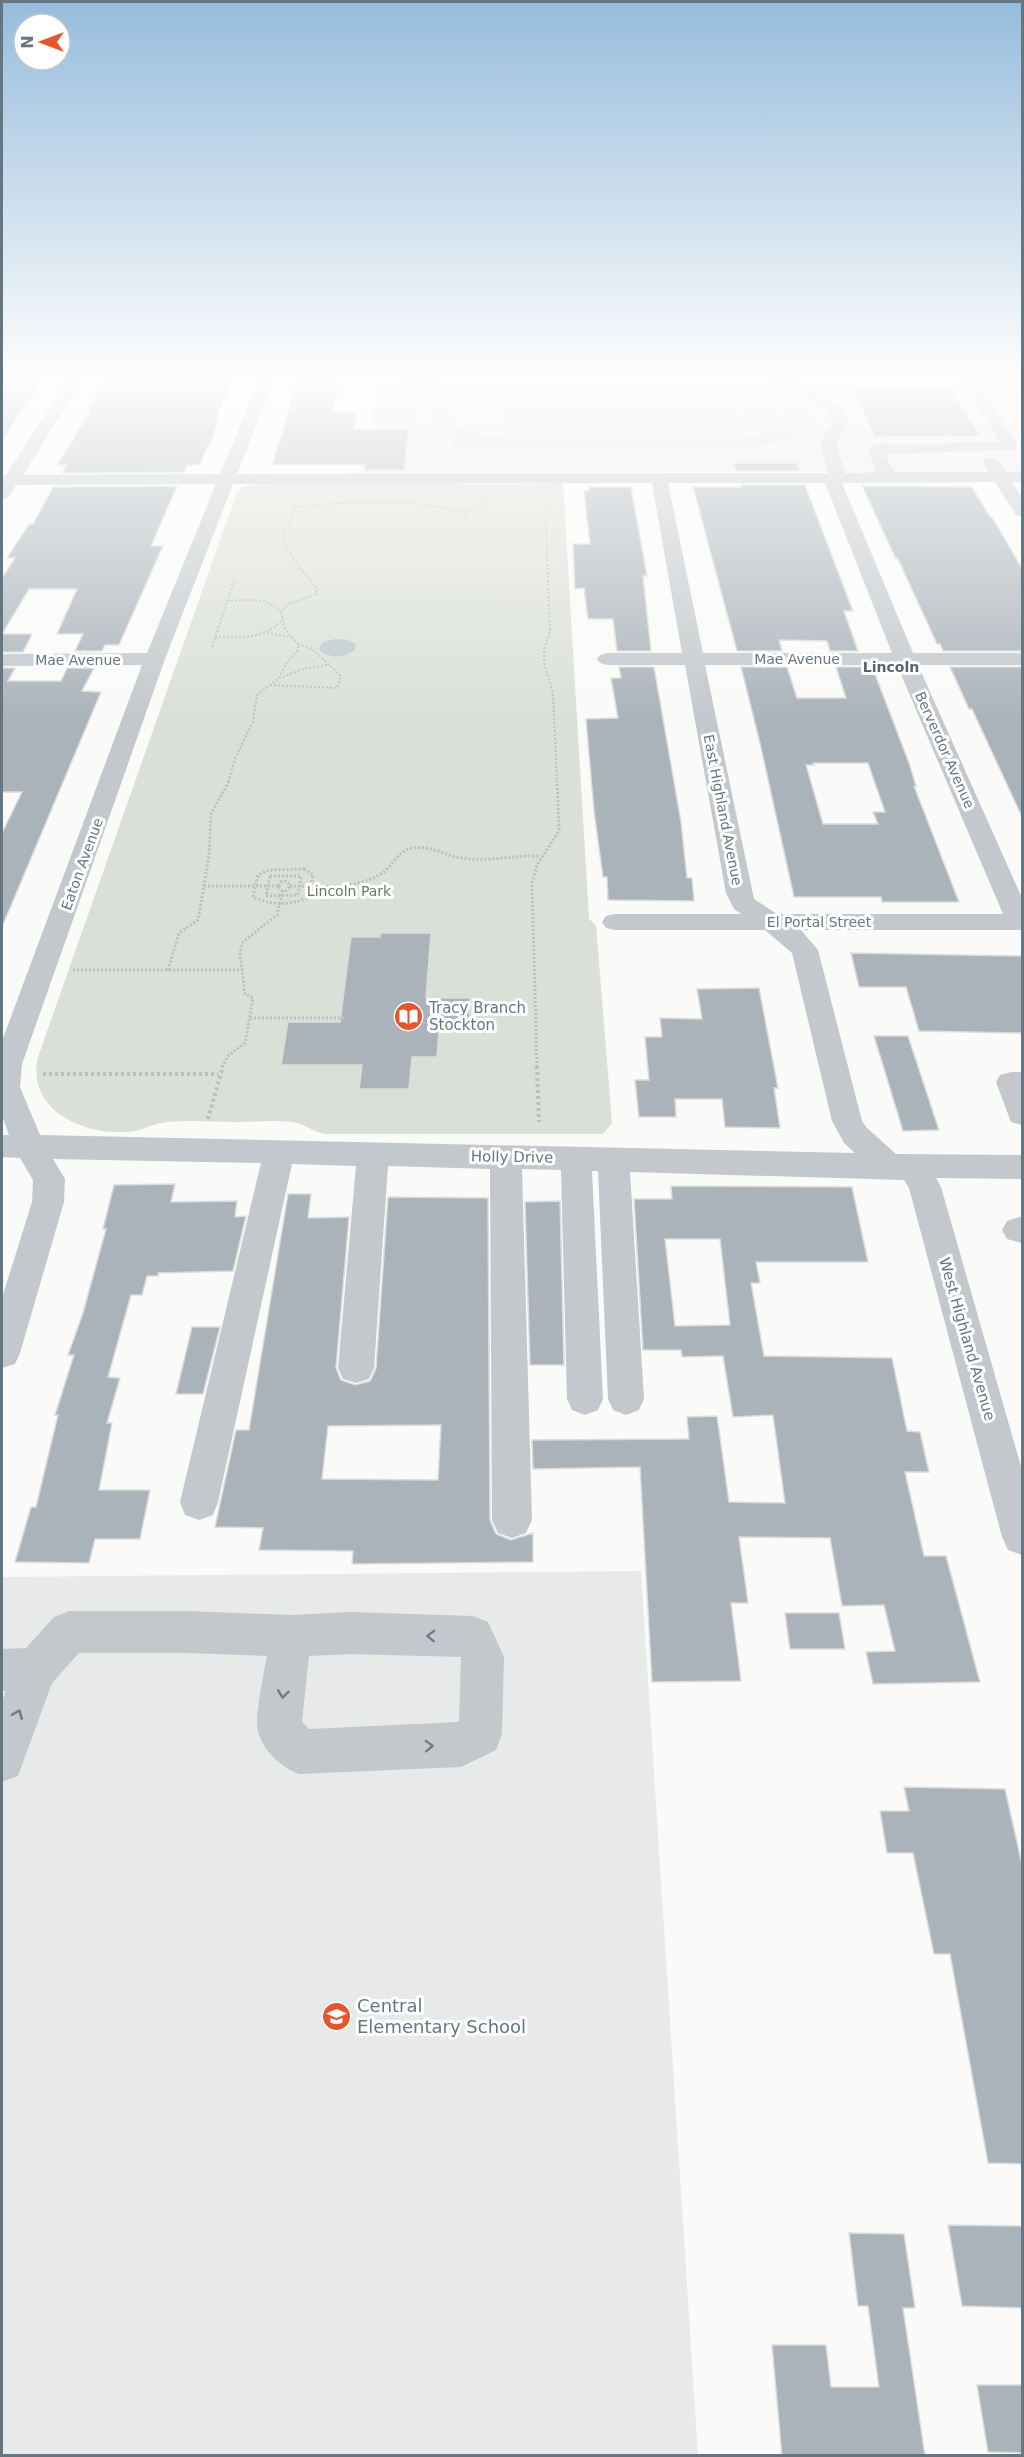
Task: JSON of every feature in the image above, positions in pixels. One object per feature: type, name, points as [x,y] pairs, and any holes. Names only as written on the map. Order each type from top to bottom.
[{"type":"street","name":"Eaton Avenue","points":[[2,1353],[48,1203],[49,1179],[15,1146],[5,1087],[7,1064],[155,659],[222,493]]},
{"type":"street","name":"East Highland Avenue","points":[[662,493],[739,893],[743,903],[790,935],[805,950],[847,1121],[855,1135],[888,1166]]},
{"type":"street","name":"Berverdor Avenue","points":[[841,493],[905,659],[1021,922]]},
{"type":"street","points":[[1010,493],[1023,512]]},
{"type":"street","name":"Mae Avenue","points":[[2,660],[155,659]]},
{"type":"street","name":"Mae Avenue","points":[[607,659],[1023,659]]},
{"type":"street","name":"El Portal Street","points":[[615,922],[1021,922]]},
{"type":"street","points":[[1023,1082],[1011,1082],[1023,1114]]},
{"type":"street","name":"Holly Drive","points":[[15,1146],[888,1166],[1023,1167]]},
{"type":"street","points":[[199,1502],[279,1152]]},
{"type":"street","points":[[356,1368],[373,1154]]},
{"type":"street","points":[[506,1157],[512,1520]]},
{"type":"street","points":[[576,1159],[585,1399]]},
{"type":"street","points":[[613,1160],[626,1400]]},
{"type":"street","name":"West Highland Avenue","points":[[888,1166],[914,1169],[925,1186],[1016,1490],[1023,1537]]},
{"type":"street","points":[[2,1760],[19,1670],[69,1632],[187,1632],[290,1636],[351,1632],[473,1637],[483,1657],[480,1734],[461,1745],[299,1752],[279,1729],[290,1636]]},
{"type":"path","points":[[539,1122],[532,883],[534,867],[540,856],[554,843],[559,831],[553,694],[544,663],[544,651],[550,631],[546,518],[556,493]]},
{"type":"path","points":[[281,612],[289,604],[316,594],[317,589],[295,563],[282,540],[298,506],[408,502],[462,511],[480,505],[488,498]]},
{"type":"path","points":[[462,511],[468,520]]},
{"type":"path","points":[[212,647],[234,581]]},
{"type":"path","points":[[227,601],[265,602],[278,606],[285,628],[298,644],[312,649],[341,676],[338,688],[270,685]]},
{"type":"path","points":[[263,634],[273,629],[283,619]]},
{"type":"path","points":[[215,637],[263,634],[292,637]]},
{"type":"path","points":[[279,678],[287,662],[298,650],[298,644]]},
{"type":"path","points":[[168,970],[179,933],[198,920],[209,856],[211,814],[228,784],[253,721],[257,695],[279,678],[328,664]]},
{"type":"path","points":[[283,890],[290,886],[347,885],[369,879],[389,869],[402,852],[412,848],[423,848],[462,858],[540,856]]},
{"type":"path","points":[[204,886],[278,886],[284,882],[286,869]]},
{"type":"path","points":[[286,869],[304,869],[313,875],[310,897],[299,903],[263,903],[254,897],[258,875],[269,870],[286,869]]},
{"type":"path","points":[[270,876],[285,876],[301,876],[298,896],[266,896],[270,876]]},
{"type":"path","points":[[284,882],[290,886]]},
{"type":"path","points":[[278,886],[283,890]]},
{"type":"path","points":[[208,1119],[218,1074],[235,1047],[245,1042],[250,1018],[253,998],[245,994],[240,952],[243,942],[277,915],[283,890]]},
{"type":"path","points":[[73,970],[242,970]]},
{"type":"path","points":[[250,1018],[344,1018]]},
{"type":"path","points":[[43,1074],[218,1074]]},
{"type":"shaded area","points":[[348,640],[356,644],[355,650],[347,655],[338,656],[321,652],[319,647],[325,641]]},
{"type":"shaded area","name":"Central Elementary School","points":[[641,1571],[698,2455],[2,2455],[2,1577]]},
{"type":"green space","name":"Lincoln Park","points":[[237,493],[564,493],[589,919],[596,925],[612,1123],[603,1134],[326,1134],[285,1121],[176,1121],[128,1132],[111,1132],[77,1124],[62,1116],[49,1105],[41,1092],[37,1076],[38,1057]]},
{"type":"building","points":[[50,493],[174,493],[151,546],[163,546],[119,645],[105,645],[102,651],[75,651],[83,634],[57,634],[77,589],[29,589],[2,634],[2,578],[15,558],[7,558],[29,524],[33,524]]},
{"type":"building","points":[[584,493],[632,493],[647,576],[643,576],[651,651],[617,651],[613,619],[588,619],[584,588],[575,589],[573,544],[590,544]]},
{"type":"building","points":[[695,493],[808,493],[853,611],[844,611],[858,651],[830,651],[827,641],[779,640],[782,651],[737,651]]},
{"type":"building","points":[[865,493],[975,493],[1023,570],[1023,651],[943,651],[940,644],[937,644],[898,559]]},
{"type":"building","points":[[2,634],[32,634],[23,652],[2,652]]},
{"type":"building","points":[[619,667],[654,667],[681,822],[687,878],[692,878],[694,901],[608,900],[607,877],[603,877],[594,811],[586,719],[618,718],[611,678],[621,678]]},
{"type":"building","points":[[741,667],[787,667],[797,698],[846,698],[836,667],[864,667],[867,674],[875,674],[909,763],[916,786],[914,786],[959,902],[882,902],[881,897],[794,897]],"holes":[[[868,763],[885,812],[873,812],[878,824],[823,824],[806,765]]]},
{"type":"building","points":[[950,667],[1023,667],[1023,819],[972,709],[969,709]]},
{"type":"building","points":[[2,668],[15,668],[8,681],[61,681],[67,668],[94,668],[82,691],[101,692],[2,927],[2,833],[22,792],[2,792]]},
{"type":"building","name":"Tracy Branch Stockton","points":[[380,933],[431,933],[426,998],[470,998],[469,1030],[439,1030],[437,1057],[412,1057],[409,1089],[359,1089],[362,1065],[281,1065],[288,1022],[340,1022],[351,937],[380,937]]},
{"type":"building","points":[[851,953],[1023,956],[1023,1033],[919,1031],[906,987],[859,987]]},
{"type":"building","points":[[759,988],[778,1088],[774,1088],[780,1128],[725,1127],[722,1099],[675,1099],[676,1117],[639,1117],[635,1080],[649,1080],[645,1037],[662,1037],[660,1018],[702,1019],[697,989]]},
{"type":"building","points":[[874,1036],[908,1036],[939,1130],[903,1131]]},
{"type":"building","points":[[175,1184],[171,1202],[237,1201],[235,1217],[246,1216],[233,1271],[158,1273],[158,1276],[147,1276],[142,1295],[131,1295],[108,1377],[120,1378],[107,1423],[112,1423],[99,1490],[150,1490],[140,1539],[95,1539],[89,1563],[15,1562],[31,1507],[36,1507],[58,1415],[55,1415],[74,1355],[68,1355],[83,1313],[106,1229],[103,1229],[114,1185]]},
{"type":"building","points":[[671,1186],[852,1187],[868,1262],[756,1262],[760,1283],[751,1283],[764,1356],[892,1358],[907,1431],[920,1432],[929,1472],[905,1472],[924,1556],[946,1556],[980,1682],[873,1684],[866,1652],[895,1651],[884,1605],[842,1606],[830,1538],[739,1537],[748,1603],[731,1603],[741,1681],[652,1682],[640,1467],[533,1469],[532,1440],[689,1439],[687,1417],[717,1416],[729,1502],[785,1503],[773,1415],[733,1417],[723,1356],[682,1357],[681,1350],[643,1350],[634,1199],[672,1199]],"holes":[[[665,1239],[720,1239],[730,1325],[675,1326]]]},
{"type":"building","points":[[288,1194],[311,1194],[308,1218],[349,1217],[336,1368],[341,1380],[355,1385],[370,1381],[376,1368],[388,1197],[488,1198],[490,1520],[496,1534],[511,1540],[533,1533],[533,1562],[352,1564],[353,1551],[259,1550],[263,1528],[215,1527],[236,1430],[249,1430]],"holes":[[[441,1425],[438,1480],[322,1479],[328,1426]]]},
{"type":"building","points":[[560,1201],[564,1365],[530,1365],[525,1202]]},
{"type":"building","points":[[192,1327],[220,1327],[203,1394],[176,1394]]},
{"type":"building","points":[[785,1613],[839,1613],[845,1649],[790,1649]]},
{"type":"building","points":[[904,1787],[1005,1789],[1023,1869],[1023,2164],[988,2163],[950,1954],[934,1954],[913,1853],[887,1853],[880,1811],[909,1811]]},
{"type":"building","points":[[948,2225],[1023,2226],[1023,2308],[962,2306]]},
{"type":"building","points":[[849,2233],[904,2234],[915,2308],[903,2308],[925,2456],[782,2456],[772,2345],[826,2345],[831,2387],[879,2387],[868,2306],[858,2306]]},
{"type":"building","points":[[977,2385],[1023,2385],[1023,2453],[988,2452]]},
{"type":"place","name":"Tracy Branch Stockton","points":[[408,1017]]},
{"type":"place","name":"Central Elementary School","points":[[336,2016]]},
{"type":"district","name":"Lincoln","points":[[891,667]]}]
